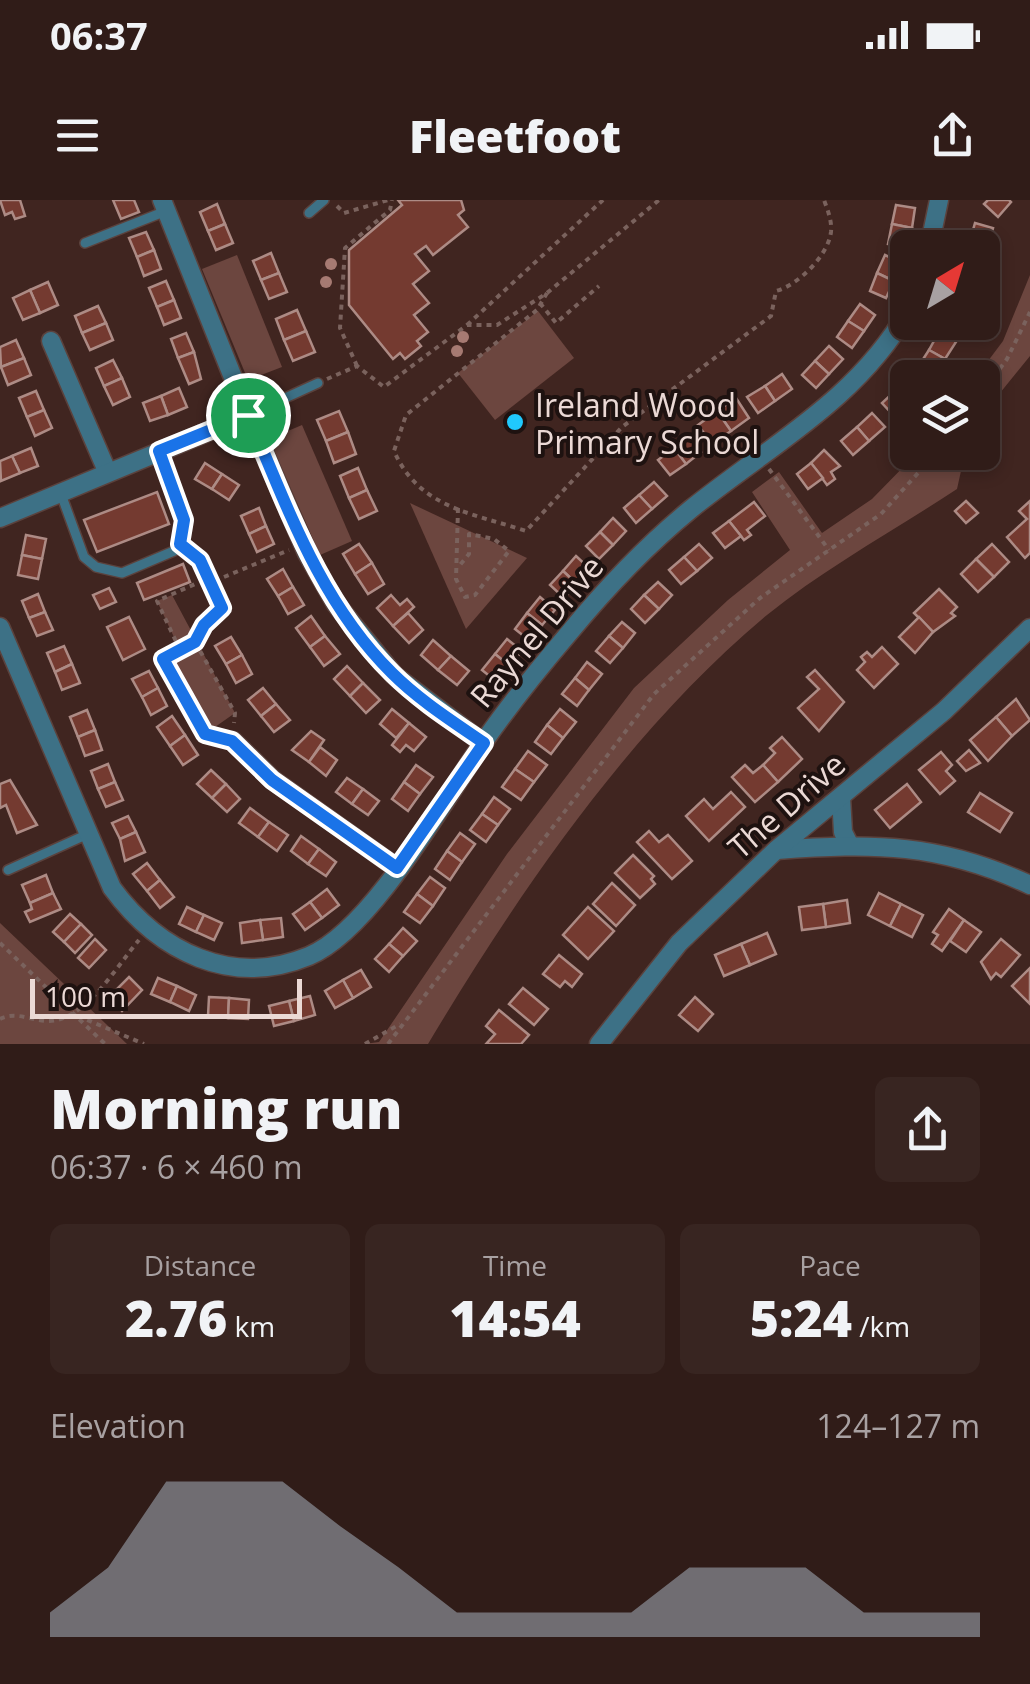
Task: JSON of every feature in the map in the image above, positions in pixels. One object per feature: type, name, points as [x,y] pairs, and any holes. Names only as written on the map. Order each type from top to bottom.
[{"type":"street","points":[[933,230],[939,200]]},
{"type":"street","points":[[164,206],[304,544],[360,638],[394,675],[484,743]]},
{"type":"street","name":"Raynel Drive","points":[[0,626],[112,888],[147,930],[181,952],[222,966],[285,964],[314,954],[340,937],[397,868],[484,743],[600,596],[689,510],[807,424],[871,367],[890,338]]},
{"type":"street","points":[[51,341],[107,471]]},
{"type":"street","points":[[0,518],[248,415]]},
{"type":"street","name":"The Drive","points":[[599,1044],[679,943],[776,850],[944,710],[1030,628]]},
{"type":"street","points":[[232,741],[272,780],[397,868]]},
{"type":"street","points":[[840,797],[843,832],[850,846]]},
{"type":"street","points":[[776,850],[850,846],[926,850],[978,861],[1030,885]]},
{"type":"lane","points":[[309,213],[328,200]]},
{"type":"lane","points":[[85,243],[164,206]]},
{"type":"lane","points":[[248,415],[318,383]]},
{"type":"lane","points":[[159,451],[184,520],[180,544]]},
{"type":"lane","points":[[60,491],[84,557],[96,567],[122,573],[180,544]]},
{"type":"lane","points":[[180,544],[200,560],[222,608]]},
{"type":"lane","points":[[8,870],[88,834]]},
{"type":"path","points":[[328,200],[344,212],[390,200],[390,210],[346,248],[340,328],[357,366],[384,388],[467,324],[603,200]]},
{"type":"path","points":[[659,200],[406,415],[394,451],[405,477],[421,493],[531,530],[622,427],[771,316],[776,291],[793,286],[830,240],[832,226],[824,200]]},
{"type":"path","points":[[539,302],[556,323],[599,286]]},
{"type":"path","points":[[467,324],[497,326],[539,302]]},
{"type":"path","points":[[1000,369],[1030,312]]},
{"type":"path","points":[[318,383],[357,366]]},
{"type":"path","points":[[759,456],[829,550]]},
{"type":"path","points":[[388,1044],[654,694],[760,598],[881,514],[921,470]]},
{"type":"path","points":[[458,508],[460,565],[456,579],[466,597],[471,598],[510,551],[494,539],[468,534],[469,554],[460,565]]},
{"type":"path","points":[[180,650],[157,601],[304,544]]},
{"type":"path","points":[[195,642],[235,714],[232,741],[205,734],[163,659],[195,642],[204,625],[222,608]]},
{"type":"path","points":[[0,1020],[9,1014],[50,1021],[74,1014],[147,930]]},
{"type":"path","points":[[0,943],[104,1044]]},
{"type":"path","points":[[74,1014],[144,1044]]},
{"type":"path","points":[[365,1044],[406,1021]]},
{"type":"shaded area","points":[[237,255],[282,367],[248,380],[202,269]]},
{"type":"shaded area","points":[[1030,275],[1030,356],[1000,393],[1000,360],[989,360],[1003,341]]},
{"type":"shaded area","points":[[538,311],[574,358],[495,420],[458,373]]},
{"type":"shaded area","points":[[302,425],[352,541],[320,555],[269,439]]},
{"type":"shaded area","points":[[900,470],[961,470],[957,489],[789,598],[717,660],[669,709],[580,815],[500,929],[428,1044],[364,1044],[379,1042],[507,854],[634,688],[728,600],[790,550],[752,492],[779,472],[822,533],[872,499]]},
{"type":"shaded area","points":[[410,503],[527,558],[466,629]]},
{"type":"shaded area","points":[[172,595],[235,713],[205,734],[163,659],[180,650],[157,601]]},
{"type":"shaded area","points":[[0,923],[127,1044],[0,1044]]},
{"type":"building","points":[[0,200],[20,200],[25,216],[15,219],[12,212],[5,215]]},
{"type":"building","points":[[113,200],[134,200],[139,212],[121,219]]},
{"type":"building","points":[[398,200],[461,200],[464,210],[458,215],[468,227],[433,255],[426,246],[415,254],[429,271],[413,284],[429,303],[414,315],[428,332],[417,341],[421,346],[405,359],[400,353],[393,359],[349,305],[349,250],[402,205]]},
{"type":"building","points":[[988,200],[1011,202],[998,217],[984,204]]},
{"type":"building","points":[[217,204],[225,224],[208,231],[200,212]]},
{"type":"building","points":[[896,205],[915,208],[912,228],[892,224]]},
{"type":"building","points":[[975,223],[993,228],[992,230],[973,230]]},
{"type":"building","points":[[225,224],[233,243],[216,250],[208,231]]},
{"type":"building","points":[[892,224],[912,228],[912,230],[891,230]]},
{"type":"building","points":[[146,232],[154,250],[137,257],[129,238]]},
{"type":"building","points":[[154,250],[161,269],[144,276],[137,257]]},
{"type":"building","points":[[271,253],[279,273],[261,280],[253,261]]},
{"type":"building","points":[[885,255],[890,257],[890,279],[877,273]]},
{"type":"building","points":[[279,273],[287,292],[269,299],[261,280]]},
{"type":"building","points":[[877,273],[890,279],[886,298],[870,291]]},
{"type":"building","points":[[166,281],[174,300],[157,307],[149,288]]},
{"type":"building","points":[[48,282],[58,305],[40,313],[30,290]]},
{"type":"building","points":[[30,290],[40,313],[23,320],[13,298]]},
{"type":"building","points":[[174,300],[181,318],[164,325],[157,307]]},
{"type":"building","points":[[860,304],[875,315],[864,331],[848,321]]},
{"type":"building","points":[[98,306],[106,323],[82,333],[75,316]]},
{"type":"building","points":[[297,310],[306,331],[284,340],[276,319]]},
{"type":"building","points":[[848,321],[864,331],[852,348],[837,337]]},
{"type":"building","points":[[106,323],[113,340],[90,350],[82,333]]},
{"type":"building","points":[[306,331],[315,352],[293,361],[284,340]]},
{"type":"building","points":[[186,333],[194,352],[178,358],[171,339]]},
{"type":"building","points":[[16,340],[24,358],[1,367],[0,347]]},
{"type":"building","points":[[935,340],[956,342],[945,359],[929,350]]},
{"type":"building","points":[[829,346],[843,359],[829,374],[815,361]]},
{"type":"building","points":[[929,350],[945,359],[944,360],[923,360]]},
{"type":"building","points":[[194,352],[201,379],[189,384],[178,358]]},
{"type":"building","points":[[24,358],[31,375],[8,385],[1,367]]},
{"type":"building","points":[[113,360],[122,378],[104,386],[96,368]]},
{"type":"building","points":[[815,361],[829,374],[816,388],[802,375]]},
{"type":"building","points":[[782,374],[792,389],[775,401],[765,386]]},
{"type":"building","points":[[122,378],[130,397],[113,405],[104,386]]},
{"type":"building","points":[[765,386],[775,401],[758,413],[747,397]]},
{"type":"building","points":[[179,388],[187,407],[168,415],[161,396]]},
{"type":"building","points":[[36,391],[44,410],[27,417],[19,398]]},
{"type":"building","points":[[161,396],[168,415],[150,421],[143,403]]},
{"type":"building","points":[[890,396],[890,412],[882,403]]},
{"type":"building","points":[[736,398],[749,418],[731,431],[717,411]]},
{"type":"building","points":[[44,410],[52,428],[35,436],[27,417]]},
{"type":"building","points":[[339,411],[348,432],[326,441],[317,420]]},
{"type":"building","points":[[717,411],[731,431],[712,444],[698,425]]},
{"type":"building","points":[[872,413],[885,427],[869,441],[857,427]]},
{"type":"building","points":[[857,427],[869,441],[853,455],[841,441]]},
{"type":"building","points":[[348,432],[356,454],[334,463],[326,441]]},
{"type":"building","points":[[689,436],[701,452],[686,464],[674,448]]},
{"type":"building","points":[[31,448],[38,466],[20,473],[12,456]]},
{"type":"building","points":[[674,448],[686,464],[670,475],[658,460]]},
{"type":"building","points":[[824,450],[840,466],[831,472],[835,479],[827,485],[811,463]]},
{"type":"building","points":[[12,456],[20,473],[1,481],[0,461]]},
{"type":"building","points":[[205,463],[222,474],[212,489],[195,479]]},
{"type":"building","points":[[811,463],[823,478],[808,489],[797,474]]},
{"type":"building","points":[[358,468],[367,490],[349,498],[340,476]]},
{"type":"building","points":[[222,474],[239,485],[229,500],[212,489]]},
{"type":"building","points":[[654,482],[667,496],[652,509],[639,495]]},
{"type":"building","points":[[367,490],[377,511],[359,519],[349,498]]},
{"type":"building","points":[[157,492],[169,524],[97,552],[84,520]]},
{"type":"building","points":[[639,495],[652,509],[636,523],[624,508]]},
{"type":"building","points":[[966,501],[978,513],[966,523],[955,511]]},
{"type":"building","points":[[1030,501],[1030,553],[1025,558],[1007,537],[1027,519],[1019,511]]},
{"type":"building","points":[[754,502],[765,516],[747,530],[751,535],[744,540],[729,521]]},
{"type":"building","points":[[259,508],[266,526],[249,534],[241,516]]},
{"type":"building","points":[[613,518],[626,531],[613,545],[600,532]]},
{"type":"building","points":[[729,521],[741,536],[725,548],[713,533]]},
{"type":"building","points":[[266,526],[274,544],[257,552],[249,534]]},
{"type":"building","points":[[600,532],[613,545],[599,559],[586,546]]},
{"type":"building","points":[[26,535],[46,539],[42,559],[22,555]]},
{"type":"building","points":[[359,544],[372,563],[355,574],[343,554]]},
{"type":"building","points":[[699,544],[712,558],[697,571],[684,557]]},
{"type":"building","points":[[992,544],[1009,562],[994,577],[976,559]]},
{"type":"building","points":[[22,555],[42,559],[38,579],[18,575]]},
{"type":"building","points":[[576,556],[590,569],[577,584],[563,571]]},
{"type":"building","points":[[684,557],[697,571],[681,584],[669,570]]},
{"type":"building","points":[[976,559],[994,577],[978,592],[961,574]]},
{"type":"building","points":[[372,563],[384,584],[368,594],[355,574]]},
{"type":"building","points":[[183,564],[190,582],[144,600],[137,583]]},
{"type":"building","points":[[283,569],[293,587],[278,596],[267,579]]},
{"type":"building","points":[[563,571],[577,584],[564,598],[550,585]]},
{"type":"building","points":[[658,582],[672,595],[659,609],[644,595]]},
{"type":"building","points":[[293,587],[304,605],[288,614],[278,596]]},
{"type":"building","points":[[109,588],[116,602],[100,609],[93,595]]},
{"type":"building","points":[[939,589],[957,607],[951,613],[955,616],[933,632],[914,613]]},
{"type":"building","points":[[38,594],[45,612],[29,618],[22,601]]},
{"type":"building","points":[[391,595],[400,605],[407,599],[414,607],[393,626],[377,608]]},
{"type":"building","points":[[644,595],[659,609],[645,623],[631,609]]},
{"type":"building","points":[[540,597],[555,610],[542,625],[527,613]]},
{"type":"building","points":[[45,612],[53,630],[37,636],[29,618]]},
{"type":"building","points":[[408,613],[423,630],[409,643],[393,626]]},
{"type":"building","points":[[527,613],[542,625],[530,641],[515,629]]},
{"type":"building","points":[[311,616],[325,636],[310,647],[296,628]]},
{"type":"building","points":[[129,617],[145,649],[123,660],[107,627]]},
{"type":"building","points":[[919,617],[933,632],[915,653],[899,637]]},
{"type":"building","points":[[622,622],[635,633],[623,648],[609,636]]},
{"type":"building","points":[[325,636],[340,654],[324,666],[310,647]]},
{"type":"building","points":[[609,636],[623,648],[610,663],[596,651]]},
{"type":"building","points":[[231,637],[242,655],[226,664],[215,646]]},
{"type":"building","points":[[507,639],[522,651],[510,666],[495,654]]},
{"type":"building","points":[[433,640],[451,656],[438,670],[421,655]]},
{"type":"building","points":[[64,646],[72,664],[55,672],[47,653]]},
{"type":"building","points":[[882,647],[898,664],[874,688],[857,670],[865,662],[861,657],[867,652],[872,657]]},
{"type":"building","points":[[495,654],[510,666],[497,682],[482,670]]},
{"type":"building","points":[[242,655],[252,674],[236,683],[226,664]]},
{"type":"building","points":[[451,656],[469,671],[457,685],[438,670]]},
{"type":"building","points":[[587,662],[602,674],[589,690],[575,678]]},
{"type":"building","points":[[72,664],[80,683],[62,690],[55,672]]},
{"type":"building","points":[[347,666],[363,683],[350,696],[334,679]]},
{"type":"building","points":[[815,670],[844,702],[819,731],[798,708],[819,689],[807,677]]},
{"type":"building","points":[[149,671],[158,688],[142,697],[132,679]]},
{"type":"building","points":[[575,678],[589,690],[577,706],[562,694]]},
{"type":"building","points":[[363,683],[380,700],[366,713],[350,696]]},
{"type":"building","points":[[158,688],[167,706],[151,715],[142,697]]},
{"type":"building","points":[[263,688],[276,704],[261,716],[248,700]]},
{"type":"building","points":[[1016,699],[1030,720],[1012,736],[996,717]]},
{"type":"building","points":[[276,704],[290,720],[274,732],[261,716]]},
{"type":"building","points":[[392,709],[409,723],[396,738],[380,724]]},
{"type":"building","points":[[560,709],[576,722],[563,738],[547,725]]},
{"type":"building","points":[[87,710],[95,730],[78,737],[70,717]]},
{"type":"building","points":[[172,716],[185,735],[170,746],[157,727]]},
{"type":"building","points":[[996,717],[1012,736],[988,761],[970,740]]},
{"type":"building","points":[[409,723],[426,737],[414,751],[406,745],[400,752],[392,745]]},
{"type":"building","points":[[547,725],[563,738],[551,754],[535,742]]},
{"type":"building","points":[[95,730],[102,750],[85,756],[78,737]]},
{"type":"building","points":[[311,731],[324,740],[309,762],[292,750]]},
{"type":"building","points":[[185,735],[198,755],[183,765],[170,746]]},
{"type":"building","points":[[782,737],[802,759],[778,782],[763,765],[775,753],[770,748]]},
{"type":"building","points":[[320,747],[337,760],[326,776],[309,762]]},
{"type":"building","points":[[969,750],[980,763],[966,771],[957,761]]},
{"type":"building","points":[[528,751],[547,765],[534,782],[515,769]]},
{"type":"building","points":[[941,752],[952,765],[946,771],[955,781],[940,794],[919,770]]},
{"type":"building","points":[[108,764],[115,782],[98,789],[91,771]]},
{"type":"building","points":[[416,765],[433,777],[420,794],[404,782]]},
{"type":"building","points":[[745,765],[753,773],[763,765],[778,782],[755,802],[732,777]]},
{"type":"building","points":[[515,769],[534,782],[521,800],[502,787]]},
{"type":"building","points":[[211,770],[226,784],[212,798],[197,784]]},
{"type":"building","points":[[347,778],[363,789],[352,804],[336,792]]},
{"type":"building","points":[[10,780],[37,825],[17,833],[6,805],[0,808],[0,784]]},
{"type":"building","points":[[115,782],[123,800],[106,807],[98,789]]},
{"type":"building","points":[[404,782],[420,794],[408,811],[392,799]]},
{"type":"building","points":[[226,784],[240,799],[227,812],[212,798]]},
{"type":"building","points":[[907,784],[921,802],[890,828],[875,810]]},
{"type":"building","points":[[363,789],[379,801],[368,815],[352,804]]},
{"type":"building","points":[[731,792],[745,807],[709,841],[686,816],[704,799],[713,809]]},
{"type":"building","points":[[980,793],[1012,813],[1000,832],[968,812]]},
{"type":"building","points":[[494,797],[510,809],[498,825],[482,814]]},
{"type":"building","points":[[250,808],[269,822],[258,837],[239,823]]},
{"type":"building","points":[[482,814],[498,825],[486,842],[470,830]]},
{"type":"building","points":[[128,816],[136,832],[120,839],[112,823]]},
{"type":"building","points":[[269,822],[288,835],[277,851],[258,837]]},
{"type":"building","points":[[649,831],[659,842],[668,835],[692,861],[672,879],[637,842]]},
{"type":"building","points":[[136,832],[145,852],[125,861],[120,839]]},
{"type":"building","points":[[460,833],[475,844],[462,862],[447,851]]},
{"type":"building","points":[[301,836],[319,849],[308,864],[291,851]]},
{"type":"building","points":[[319,849],[336,862],[326,876],[308,864]]},
{"type":"building","points":[[447,851],[462,862],[450,880],[435,869]]},
{"type":"building","points":[[633,855],[654,876],[651,879],[655,884],[640,898],[615,873]]},
{"type":"building","points":[[147,863],[160,880],[147,891],[133,874]]},
{"type":"building","points":[[46,875],[53,893],[30,903],[22,885]]},
{"type":"building","points":[[430,877],[445,888],[433,906],[417,894]]},
{"type":"building","points":[[160,880],[174,897],[160,908],[147,891]]},
{"type":"building","points":[[612,883],[635,905],[616,926],[593,904]]},
{"type":"building","points":[[327,889],[339,905],[322,918],[310,902]]},
{"type":"building","points":[[53,893],[61,909],[30,922],[25,912],[32,909],[30,903]]},
{"type":"building","points":[[879,893],[901,904],[890,926],[868,915]]},
{"type":"building","points":[[417,894],[433,906],[420,923],[404,912]]},
{"type":"building","points":[[847,900],[850,923],[826,927],[823,904]]},
{"type":"building","points":[[310,902],[322,918],[305,930],[293,914]]},
{"type":"building","points":[[823,904],[826,927],[802,930],[799,907]]},
{"type":"building","points":[[901,904],[923,915],[912,937],[890,926]]},
{"type":"building","points":[[187,907],[204,915],[196,932],[179,924]]},
{"type":"building","points":[[588,907],[614,931],[588,959],[563,935]]},
{"type":"building","points":[[949,909],[964,920],[942,951],[932,944],[938,935],[933,932]]},
{"type":"building","points":[[70,914],[81,924],[64,942],[53,932]]},
{"type":"building","points":[[204,915],[222,923],[214,940],[196,932]]},
{"type":"building","points":[[281,918],[283,937],[263,940],[260,920]]},
{"type":"building","points":[[260,920],[263,940],[242,943],[240,923]]},
{"type":"building","points":[[964,920],[981,932],[966,952],[950,941]]},
{"type":"building","points":[[81,924],[92,935],[75,953],[64,942]]},
{"type":"building","points":[[403,928],[417,941],[403,956],[389,944]]},
{"type":"building","points":[[767,933],[776,954],[750,965],[741,944]]},
{"type":"building","points":[[95,939],[106,950],[89,968],[78,958]]},
{"type":"building","points":[[1001,939],[1020,955],[1001,977],[996,973],[991,979],[981,962]]},
{"type":"building","points":[[389,944],[403,956],[389,972],[375,959]]},
{"type":"building","points":[[741,944],[750,965],[724,976],[715,955]]},
{"type":"building","points":[[559,955],[582,974],[572,987],[565,981],[560,987],[543,974]]},
{"type":"building","points":[[1030,968],[1030,1004],[1012,986]]},
{"type":"building","points":[[361,970],[371,987],[353,998],[343,980]]},
{"type":"building","points":[[129,977],[142,990],[122,1011],[109,997]]},
{"type":"building","points":[[158,978],[177,986],[170,1002],[151,994]]},
{"type":"building","points":[[343,980],[353,998],[335,1008],[325,991]]},
{"type":"building","points":[[177,986],[196,995],[189,1011],[170,1002]]},
{"type":"building","points":[[523,988],[548,1009],[534,1025],[509,1004]]},
{"type":"building","points":[[310,996],[315,1015],[294,1021],[289,1001]]},
{"type":"building","points":[[209,997],[229,998],[228,1018],[208,1016]]},
{"type":"building","points":[[695,997],[713,1014],[698,1031],[679,1015]]},
{"type":"building","points":[[229,998],[249,1000],[248,1019],[228,1018]]},
{"type":"building","points":[[289,1001],[294,1021],[274,1026],[269,1006]]},
{"type":"building","points":[[499,1010],[529,1035],[521,1044],[486,1044],[495,1034],[486,1026]]},
{"type":"place","name":"Ireland Wood Primary School","points":[[515,422]]},
{"type":"route","points":[[248,415],[307,553],[360,638],[394,675],[484,743],[397,868],[272,780],[232,741],[205,734],[163,659],[195,642],[204,625],[222,608],[200,560],[180,544],[185,533],[184,520],[159,451],[248,415]]}]
